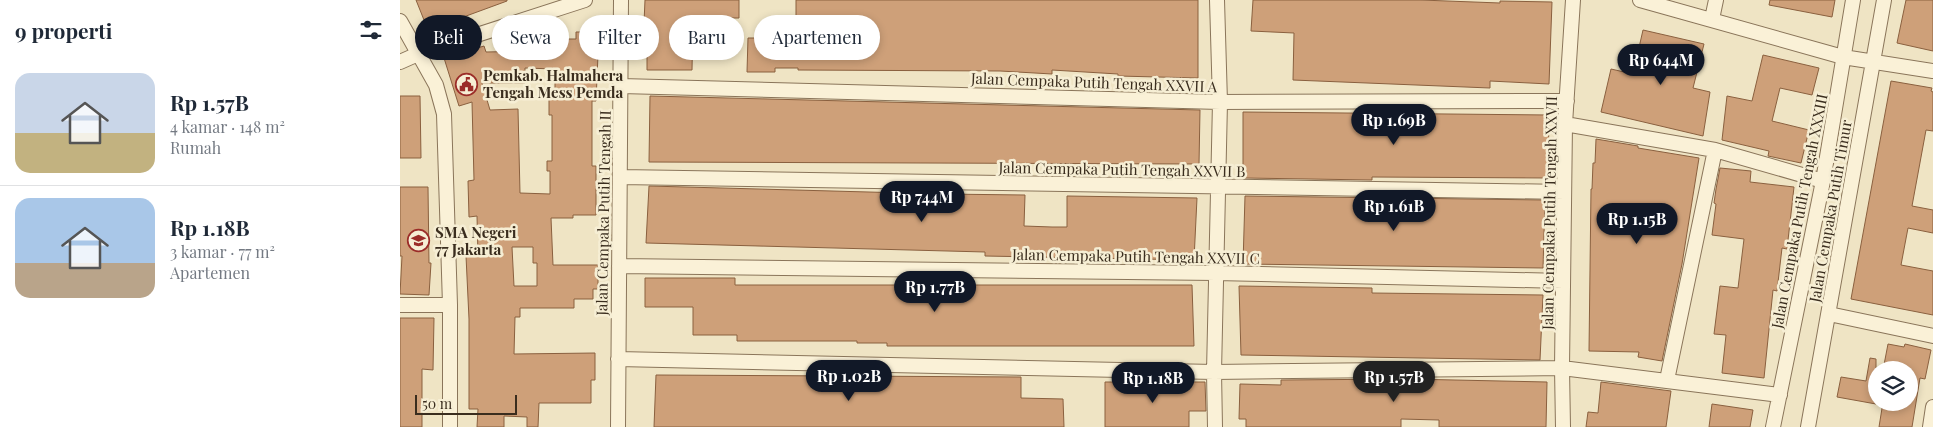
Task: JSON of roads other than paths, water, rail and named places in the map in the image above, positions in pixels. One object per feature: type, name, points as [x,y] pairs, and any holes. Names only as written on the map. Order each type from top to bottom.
[{"type":"street","points":[[482,33],[585,0]]},
{"type":"street","name":"Jalan Cempaka Putih Tengah II","points":[[618,427],[621,0]]},
{"type":"street","points":[[1215,427],[1214,372],[1220,102],[1217,0]]},
{"type":"street","name":"Jalan Cempaka Putih Tengah XXVII","points":[[1563,427],[1565,124],[1573,0]]},
{"type":"street","points":[[1640,0],[1845,57],[1933,71]]},
{"type":"street","points":[[1712,20],[1716,0]]},
{"type":"street","name":"Jalan Cempaka Putih Tengah XXXIII","points":[[1773,427],[1823,181],[1853,0]]},
{"type":"street","name":"Jalan Cempaka Putih Timur","points":[[1808,427],[1829,314],[1869,61],[1884,0]]},
{"type":"street","points":[[400,21],[415,48]]},
{"type":"street","points":[[400,62],[415,55]]},
{"type":"street","points":[[421,60],[436,85],[444,114],[450,305],[450,427]]},
{"type":"street","name":"Jalan Cempaka Putih Tengah XXVII A","points":[[621,86],[1220,102],[1567,101]]},
{"type":"street","points":[[1565,124],[1714,150],[1823,181]]},
{"type":"street","points":[[1667,380],[1714,150]]},
{"type":"street","name":"Jalan Cempaka Putih Tengah XXVII B","points":[[620,177],[1564,192]]},
{"type":"street","name":"Jalan Cempaka Putih Tengah XXVII C","points":[[619,266],[1216,273],[1563,281]]},
{"type":"street","points":[[400,305],[450,305]]},
{"type":"street","points":[[1829,314],[1933,336]]},
{"type":"street","points":[[618,359],[1214,372],[1562,368],[1780,395]]},
{"type":"street","points":[[1930,427],[1933,407]]},
{"type":"place","name":"Pemkab. Halmahera Tengah Mess Pemda","points":[[467,84]]},
{"type":"place","name":"SMA Negeri 77 Jakarta","points":[[419,241]]}]
